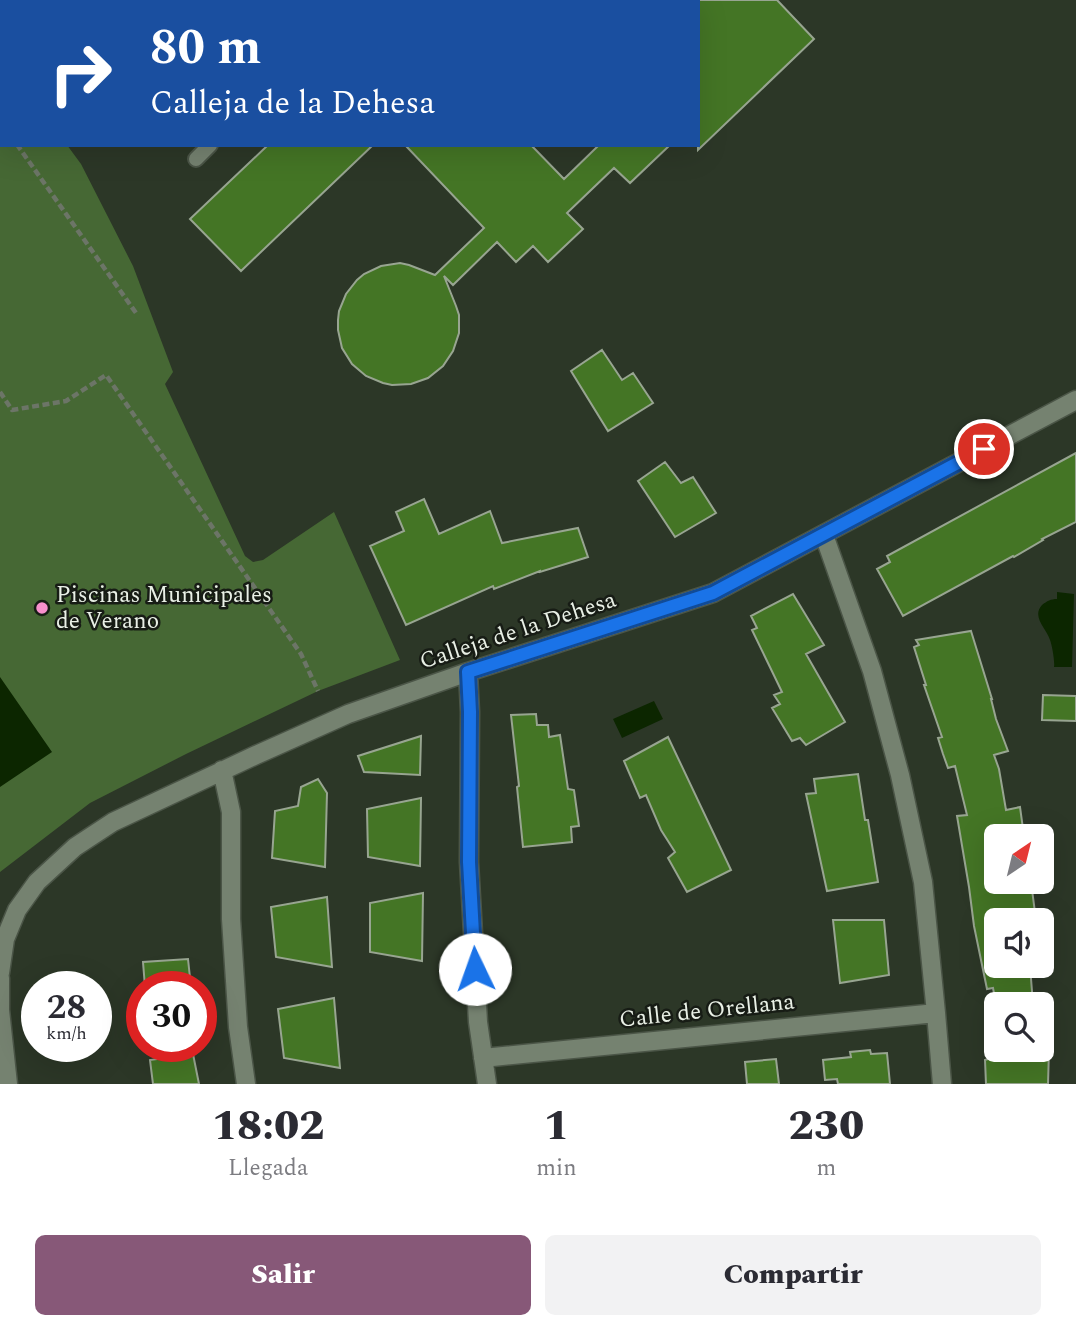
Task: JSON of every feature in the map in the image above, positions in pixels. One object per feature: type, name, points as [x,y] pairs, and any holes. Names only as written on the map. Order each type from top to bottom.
[{"type":"street","name":"Calleja de la Dehesa","points":[[8,1084],[0,1010],[3,938],[17,910],[37,881],[75,847],[113,822],[348,714],[468,672],[713,593],[1076,400]]},
{"type":"street","points":[[824,535],[872,671],[900,775],[923,882],[942,1084]]},
{"type":"street","points":[[468,672],[469,862],[478,1022],[487,1084]]},
{"type":"street","points":[[222,770],[231,812],[231,919],[238,1027],[246,1084]]},
{"type":"street","name":"Calle de Orellana","points":[[483,1058],[936,1013]]},
{"type":"lane","points":[[196,159],[208,147]]},
{"type":"path","points":[[19,147],[136,313]]},
{"type":"path","points":[[0,393],[12,410],[66,401],[106,375],[302,654],[317,691]]},
{"type":"shaded area","points":[[0,147],[68,147],[81,164],[133,266],[173,372],[165,384],[245,556],[253,562],[263,560],[334,512],[400,660],[318,691],[90,803],[0,872]]},
{"type":"shaded area","points":[[1057,592],[1074,594],[1072,667],[1054,667],[1051,642],[1038,614],[1042,605],[1057,599]]},
{"type":"shaded area","points":[[0,677],[52,752],[0,787]]},
{"type":"shaded area","points":[[654,701],[663,719],[622,738],[613,719]]},
{"type":"building","points":[[700,0],[777,0],[814,39],[698,150]]},
{"type":"building","points":[[266,147],[371,147],[241,271],[190,219]]},
{"type":"building","points":[[407,147],[533,147],[564,179],[597,147],[668,147],[630,183],[614,168],[567,213],[583,229],[548,262],[533,246],[516,262],[497,242],[453,285],[444,276],[459,315],[459,333],[453,351],[443,366],[428,378],[411,384],[392,385],[366,376],[352,364],[342,348],[338,320],[346,294],[357,280],[381,266],[400,263],[435,275],[484,228]]},
{"type":"building","points":[[602,350],[622,380],[633,373],[653,403],[608,431],[571,371]]},
{"type":"building","points":[[1076,453],[1076,522],[903,616],[877,569],[890,562],[887,556]]},
{"type":"building","points":[[665,462],[681,483],[693,477],[716,513],[675,537],[638,481]]},
{"type":"building","points":[[424,499],[439,534],[490,511],[502,543],[578,528],[588,557],[540,571],[494,589],[493,586],[406,625],[370,546],[404,531],[396,512]]},
{"type":"building","points":[[793,594],[824,645],[806,654],[845,722],[806,745],[800,738],[792,741],[772,708],[780,704],[774,695],[782,692],[752,630],[757,628],[751,616]]},
{"type":"building","points":[[971,631],[1008,751],[994,755],[1006,810],[1020,807],[1022,824],[984,824],[984,894],[1033,894],[1034,908],[984,908],[984,974],[957,816],[967,815],[955,766],[948,768],[938,738],[942,737],[924,685],[914,647],[919,645],[916,640]]},
{"type":"building","points":[[1043,695],[1076,696],[1076,721],[1042,720]]},
{"type":"building","points":[[536,714],[537,725],[548,725],[549,737],[560,735],[568,789],[574,790],[579,826],[571,827],[572,842],[523,847],[511,715]]},
{"type":"building","points":[[421,736],[420,775],[364,772],[358,756]]},
{"type":"building","points":[[668,737],[731,870],[687,892],[668,858],[675,852],[661,830],[646,795],[640,798],[624,761]]},
{"type":"building","points":[[858,774],[878,882],[827,891],[806,794],[816,793],[814,779]]},
{"type":"building","points":[[318,779],[327,793],[325,867],[272,858],[275,811],[298,806],[301,787]]},
{"type":"building","points":[[421,798],[420,866],[368,857],[367,809]]},
{"type":"building","points":[[423,893],[422,961],[370,952],[370,903]]},
{"type":"building","points":[[327,897],[332,967],[276,957],[271,907]]},
{"type":"building","points":[[833,920],[884,920],[889,975],[840,983]]},
{"type":"building","points":[[188,959],[189,971],[144,971],[143,962]]},
{"type":"building","points":[[985,978],[1031,978],[1032,992],[994,992],[993,988],[987,989]]},
{"type":"building","points":[[334,998],[340,1068],[284,1058],[278,1009]]},
{"type":"building","points":[[870,1050],[871,1054],[887,1053],[890,1084],[838,1084],[837,1079],[825,1080],[823,1060],[851,1057],[850,1052]]},
{"type":"building","points":[[776,1059],[779,1084],[747,1084],[745,1062]]},
{"type":"building","points":[[150,1062],[195,1062],[199,1084],[153,1084]]},
{"type":"building","points":[[985,1062],[1049,1062],[1048,1084],[986,1084]]},
{"type":"place","name":"Piscinas Municipales de Verano","points":[[42,608]]},
{"type":"route","points":[[475,969],[469,862],[468,672],[713,593],[984,449]]}]
